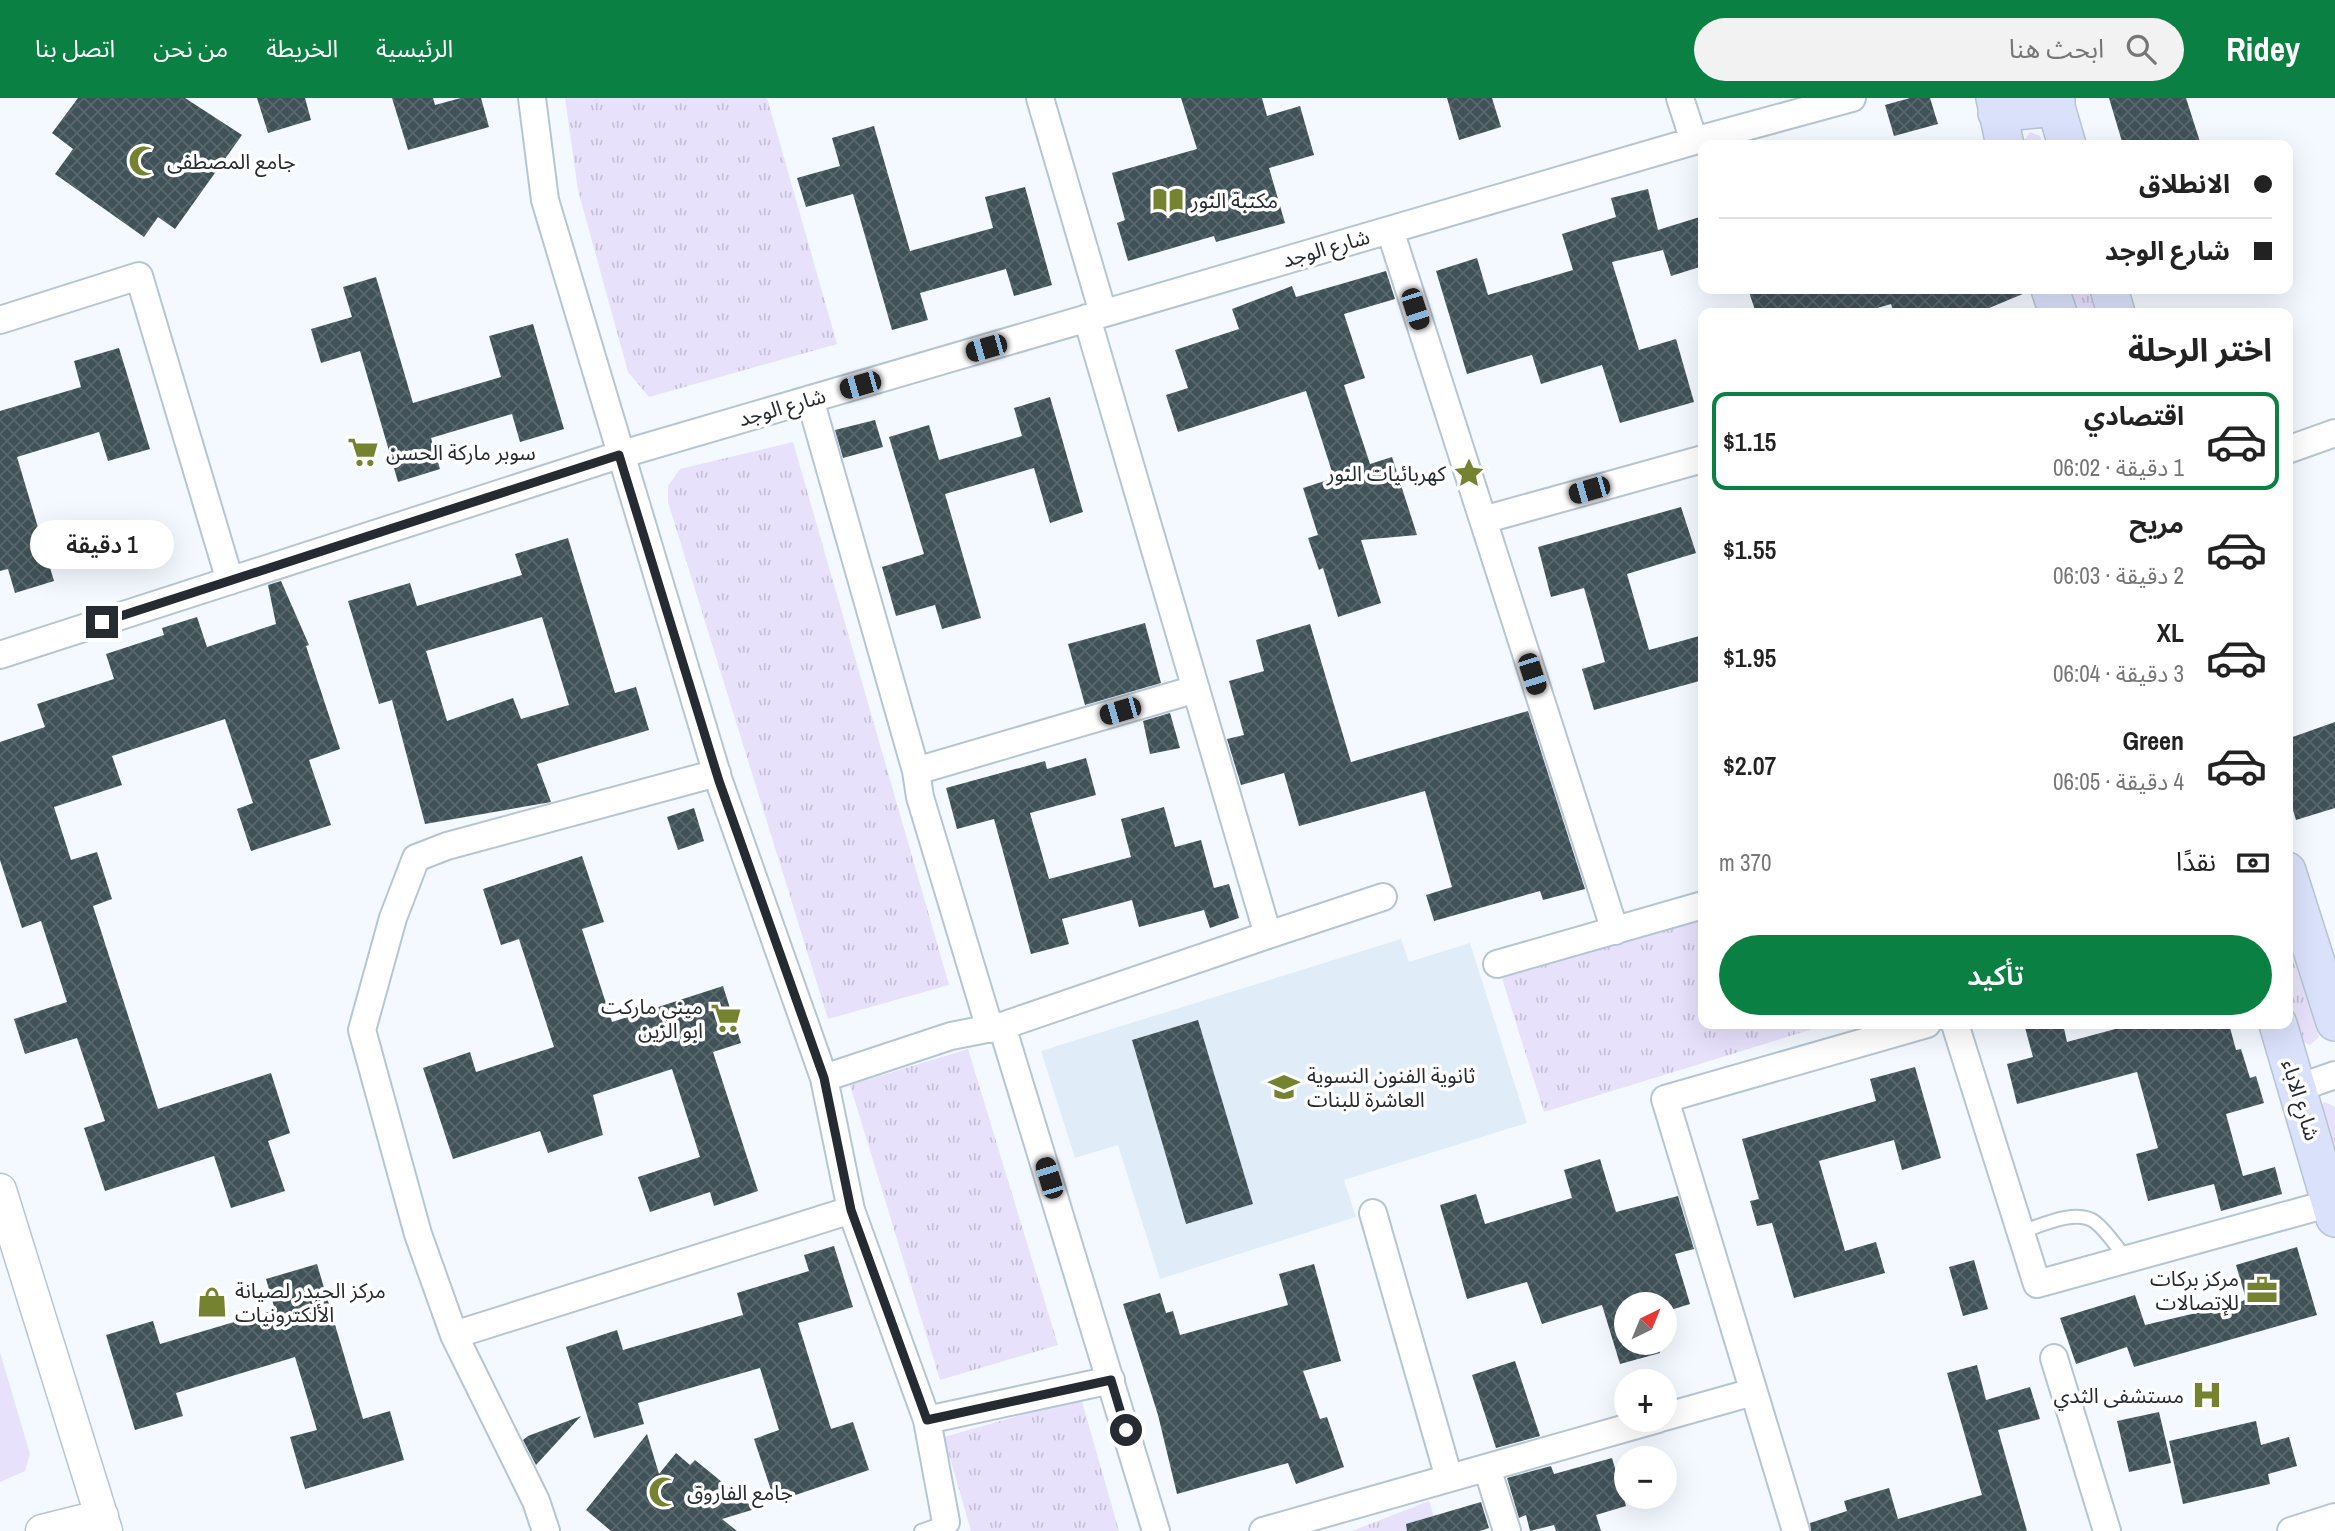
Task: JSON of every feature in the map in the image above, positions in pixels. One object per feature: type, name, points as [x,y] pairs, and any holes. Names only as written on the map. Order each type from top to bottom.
[{"type":"main road","points":[[1999,119],[2056,103],[2066,140]]},
{"type":"main road","points":[[2293,890],[2335,1023]]},
{"type":"main road","name":"شارع الاباء","points":[[2280,1029],[2333,1210]]},
{"type":"street","points":[[533,98],[545,200],[619,455],[717,773],[824,1078],[851,1210],[927,1420],[946,1522]]},
{"type":"street","points":[[1040,98],[1095,316],[1196,689],[1268,934]]},
{"type":"street","points":[[1679,98],[1694,141]]},
{"type":"street","name":"شارع الوجد","points":[[0,655],[619,455],[1694,141],[1852,98]]},
{"type":"street","points":[[1390,230],[1615,930]]},
{"type":"street","points":[[0,320],[139,276],[230,581]]},
{"type":"street","points":[[810,399],[916,771],[920,797],[1111,1380],[1156,1531]]},
{"type":"street","points":[[2293,448],[2335,433]]},
{"type":"street","points":[[1483,520],[1698,460]]},
{"type":"street","points":[[916,771],[1196,689]]},
{"type":"street","points":[[546,1531],[536,1501],[454,1335],[418,1234],[362,1030],[393,918],[416,858],[447,846],[717,773]]},
{"type":"street","points":[[824,1078],[951,1036],[996,1028],[1383,897]]},
{"type":"street","points":[[1497,964],[1698,906]]},
{"type":"street","points":[[1796,1531],[1665,1099],[1861,1033],[1890,1029]]},
{"type":"street","points":[[1957,1029],[2036,1284],[2127,1259],[2333,1210]]},
{"type":"street","points":[[2298,1088],[2335,1075]]},
{"type":"street","points":[[0,1190],[104,1524],[42,1531]]},
{"type":"street","points":[[454,1335],[851,1210]]},
{"type":"street","points":[[1373,1213],[1448,1478]]},
{"type":"street","points":[[2054,1358],[2107,1531]]},
{"type":"street","points":[[927,1420],[1111,1380]]},
{"type":"street","points":[[1677,1413],[1753,1392]]},
{"type":"street","points":[[1263,1531],[1614,1432]]},
{"type":"street","points":[[1487,1468],[1507,1531]]},
{"type":"street","points":[[2291,1531],[2335,1517]]},
{"type":"lane","points":[[2021,1232],[2071,1217],[2082,1217],[2094,1221],[2127,1259]]},
{"type":"lane","points":[[921,1531],[946,1522]]},
{"type":"shaded area","name":"ثانوية الفنون النسوية العاشرة للبنات","points":[[1401,939],[1409,962],[1470,943],[1527,1123],[1344,1180],[1356,1217],[1160,1279],[1118,1145],[1075,1158],[1041,1051]]},
{"type":"green space","points":[[565,98],[767,98],[837,344],[649,397],[628,372],[578,190]]},
{"type":"green space","points":[[2030,132],[2040,136],[2041,140],[2024,140]]},
{"type":"green space","points":[[2066,294],[2089,294],[2094,308],[2070,308]]},
{"type":"green space","points":[[793,442],[949,985],[828,1019],[668,502],[668,486],[680,469]]},
{"type":"green space","points":[[1698,918],[1698,1029],[1813,1029],[1544,1112],[1502,978]]},
{"type":"green space","points":[[2293,948],[2319,1037],[2310,1045],[2297,1038],[2293,1026]]},
{"type":"green space","points":[[968,1049],[1058,1345],[940,1380],[850,1085]]},
{"type":"green space","points":[[2325,1102],[2335,1107],[2335,1174],[2315,1111]]},
{"type":"green space","points":[[0,1352],[30,1454],[25,1471],[0,1482]]},
{"type":"green space","points":[[1081,1398],[1119,1531],[971,1531],[944,1437]]},
{"type":"green space","points":[[1429,1501],[1438,1531],[1352,1531]]},
{"type":"building","name":"جامع المصطفى","points":[[78,98],[185,98],[242,135],[175,229],[158,217],[144,237],[55,174],[73,149],[52,133]]},
{"type":"building","points":[[257,98],[305,98],[311,120],[268,133]]},
{"type":"building","points":[[392,98],[433,98],[435,105],[461,98],[481,98],[489,127],[408,150]]},
{"type":"building","points":[[1181,98],[1262,98],[1267,116],[1300,106],[1314,155],[1269,168],[1285,223],[1216,242],[1214,236],[1128,261],[1117,223],[1125,220],[1112,173],[1197,149]]},
{"type":"building","points":[[1447,98],[1492,98],[1501,127],[1459,140]]},
{"type":"building","points":[[1910,98],[1930,98],[1938,124],[1894,136],[1885,105]]},
{"type":"building","points":[[2109,98],[2186,98],[2199,140],[2122,140]]},
{"type":"building","points":[[874,126],[910,251],[993,228],[985,197],[1025,187],[1052,285],[1014,296],[1006,269],[920,293],[928,320],[892,330],[853,194],[806,207],[797,178],[840,166],[832,138]]},
{"type":"building","points":[[1648,189],[1658,230],[1698,218],[1698,268],[1671,276],[1663,250],[1612,262],[1639,350],[1676,339],[1694,402],[1620,423],[1602,365],[1541,384],[1532,355],[1467,374],[1436,271],[1477,258],[1488,295],[1573,270],[1562,234],[1616,217],[1611,198]]},
{"type":"building","points":[[1386,271],[1395,299],[1344,314],[1365,378],[1344,385],[1370,464],[1392,457],[1417,535],[1361,540],[1381,603],[1338,617],[1323,568],[1319,570],[1308,538],[1318,535],[1303,488],[1334,478],[1306,391],[1178,432],[1166,395],[1188,388],[1175,350],[1239,329],[1232,309],[1292,286],[1296,297]]},
{"type":"building","points":[[376,277],[413,403],[501,377],[489,336],[533,324],[564,429],[520,442],[512,414],[431,438],[440,469],[398,482],[360,351],[321,363],[311,329],[352,317],[343,287]]},
{"type":"building","points":[[1750,294],[2023,294],[1989,308],[1892,308],[1891,304],[1877,308],[1754,308]]},
{"type":"building","points":[[119,348],[150,449],[108,461],[99,432],[17,457],[54,581],[15,593],[8,569],[0,571],[0,411],[81,387],[74,361]]},
{"type":"building","points":[[1050,397],[1083,512],[1050,523],[1034,468],[945,494],[981,618],[942,629],[935,605],[896,616],[882,567],[924,554],[889,437],[929,425],[939,460],[1022,436],[1014,408]]},
{"type":"building","points":[[875,420],[883,447],[843,458],[835,430]]},
{"type":"building","points":[[1681,507],[1696,553],[1627,574],[1649,650],[1698,636],[1698,681],[1594,710],[1582,669],[1605,662],[1584,588],[1551,597],[1538,547]]},
{"type":"building","points":[[568,538],[615,693],[636,687],[649,730],[537,764],[551,802],[425,824],[392,700],[379,704],[348,601],[410,583],[417,606],[522,575],[515,554]],"holes":[[[542,617],[569,705],[521,719],[513,698],[447,721],[426,651]]]},
{"type":"building","points":[[281,581],[309,645],[306,646],[340,749],[309,760],[331,825],[251,851],[237,809],[253,803],[225,719],[112,756],[122,785],[54,807],[71,860],[97,852],[112,899],[93,906],[158,1109],[271,1073],[290,1133],[268,1141],[285,1191],[231,1208],[214,1156],[105,1191],[84,1128],[105,1121],[77,1038],[25,1054],[14,1019],[67,1002],[41,921],[22,928],[0,860],[0,742],[45,727],[37,704],[114,679],[106,654],[164,635],[162,628],[197,617],[207,647],[276,624],[268,585]]},
{"type":"building","points":[[1145,623],[1161,683],[1085,705],[1068,644]]},
{"type":"building","points":[[1310,624],[1351,762],[1528,711],[1585,889],[1543,900],[1540,891],[1434,921],[1426,895],[1452,887],[1425,791],[1299,826],[1284,773],[1241,785],[1227,739],[1244,735],[1229,681],[1264,671],[1256,640]]},
{"type":"building","points":[[1170,713],[1180,748],[1150,754],[1143,721]]},
{"type":"building","points":[[2335,722],[2335,808],[2296,820],[2293,810],[2293,737]]},
{"type":"building","points":[[1086,758],[1096,795],[1030,813],[1049,879],[1131,857],[1121,819],[1164,807],[1175,847],[1201,840],[1214,888],[1229,884],[1239,918],[1210,928],[1204,910],[1139,927],[1132,900],[1062,919],[1069,944],[1031,954],[994,819],[957,829],[946,788],[1045,761],[1047,769]]},
{"type":"building","points":[[694,808],[704,841],[678,850],[667,817]]},
{"type":"building","points":[[582,856],[604,922],[582,929],[612,1022],[723,986],[741,1043],[713,1052],[758,1191],[714,1206],[710,1192],[650,1212],[638,1177],[700,1157],[672,1069],[593,1095],[603,1135],[548,1153],[540,1131],[453,1159],[423,1068],[470,1052],[476,1072],[554,1047],[519,939],[501,945],[483,889]]},
{"type":"building","points":[[1198,1020],[1253,1204],[1186,1224],[1132,1040]]},
{"type":"building","points":[[2025,1029],[2064,1029],[2067,1042],[2115,1029],[2230,1029],[2236,1050],[2241,1049],[2250,1078],[2256,1076],[2264,1103],[2226,1114],[2243,1176],[2275,1167],[2282,1194],[2221,1211],[2214,1184],[2148,1201],[2136,1154],[2158,1148],[2137,1072],[2017,1104],[2007,1064],[2033,1057]]},
{"type":"building","points":[[1915,1067],[1941,1158],[1902,1170],[1894,1140],[1819,1161],[1845,1251],[1876,1242],[1885,1273],[1794,1298],[1772,1223],[1757,1226],[1750,1201],[1759,1199],[1742,1139],[1876,1101],[1870,1079]]},
{"type":"building","points":[[1600,1159],[1616,1212],[1678,1196],[1694,1249],[1675,1254],[1690,1304],[1677,1308],[1677,1292],[1614,1292],[1614,1344],[1602,1305],[1542,1324],[1527,1282],[1467,1299],[1440,1205],[1476,1194],[1485,1224],[1572,1198],[1564,1170]]},
{"type":"building","points":[[834,1246],[853,1307],[798,1323],[831,1429],[853,1422],[869,1470],[775,1502],[754,1439],[779,1430],[760,1368],[638,1403],[644,1424],[594,1438],[566,1347],[617,1330],[623,1350],[743,1315],[737,1293],[809,1271],[804,1255]]},
{"type":"building","points":[[2297,1247],[2317,1315],[2134,1367],[2127,1347],[2076,1364],[2060,1318],[2135,1295],[2145,1325],[2239,1303],[2246,1299],[2236,1265]]},
{"type":"building","points":[[1974,1260],[1988,1309],[1963,1316],[1949,1267]]},
{"type":"building","points":[[317,1264],[363,1419],[390,1411],[404,1460],[305,1489],[290,1437],[317,1430],[295,1357],[176,1393],[183,1416],[135,1430],[106,1335],[153,1321],[160,1344],[275,1310],[266,1279]]},
{"type":"building","points":[[1314,1264],[1341,1361],[1303,1371],[1320,1419],[1327,1417],[1344,1467],[1296,1484],[1288,1463],[1177,1494],[1158,1415],[1123,1304],[1160,1293],[1166,1313],[1173,1311],[1180,1335],[1288,1305],[1279,1274]]},
{"type":"building","points":[[1617,1355],[1653,1355],[1620,1364]]},
{"type":"building","points":[[1515,1361],[1540,1436],[1496,1448],[1472,1375]]},
{"type":"building","points":[[1977,1365],[1986,1400],[2030,1387],[2040,1419],[1998,1430],[2027,1531],[1811,1531],[1810,1523],[1847,1511],[1844,1501],[1889,1488],[1898,1519],[1982,1495],[1947,1373]]},
{"type":"building","points":[[2159,1412],[2171,1463],[2129,1472],[2117,1421]]},
{"type":"building","points":[[581,1416],[536,1465],[523,1440]]},
{"type":"building","points":[[2256,1421],[2261,1445],[2289,1437],[2297,1466],[2268,1474],[2270,1484],[2183,1504],[2169,1441]]},
{"type":"building","name":"جامع الفاروق","points":[[647,1434],[659,1474],[676,1453],[690,1465],[695,1460],[755,1509],[722,1519],[737,1531],[611,1531],[586,1510]]},
{"type":"building","points":[[1612,1458],[1616,1509],[1596,1515],[1601,1531],[1556,1531],[1554,1525],[1530,1531],[1526,1515],[1519,1518],[1507,1478],[1551,1466],[1554,1474]]},
{"type":"building","points":[[1481,1502],[1489,1528],[1480,1531],[1407,1531],[1406,1524]]},
{"type":"place","name":"جامع المصطفى","points":[[144,161]]},
{"type":"place","name":"مكتبة النور","points":[[1168,200]]},
{"type":"place","name":"سوبر ماركة الحسن","points":[[363,452]]},
{"type":"place","name":"كهربائيات النور","points":[[1469,473]]},
{"type":"place","name":"ميني ماركت ابو الزين","points":[[726,1018]]},
{"type":"place","name":"ثانوية الفنون النسوية العاشرة للبنات","points":[[1284,1087]]},
{"type":"place","name":"مركز بركات للإتصالات","points":[[2262,1290]]},
{"type":"place","name":"مركز الحيدر لصيانة الألكترونيات","points":[[212,1302]]},
{"type":"place","name":"مستشفى الثدي","points":[[2207,1395]]},
{"type":"place","name":"جامع الفاروق","points":[[664,1492]]},
{"type":"route","points":[[102,622],[619,455],[719,781],[824,1078],[851,1210],[927,1420],[1111,1380],[1126,1430]]}]
